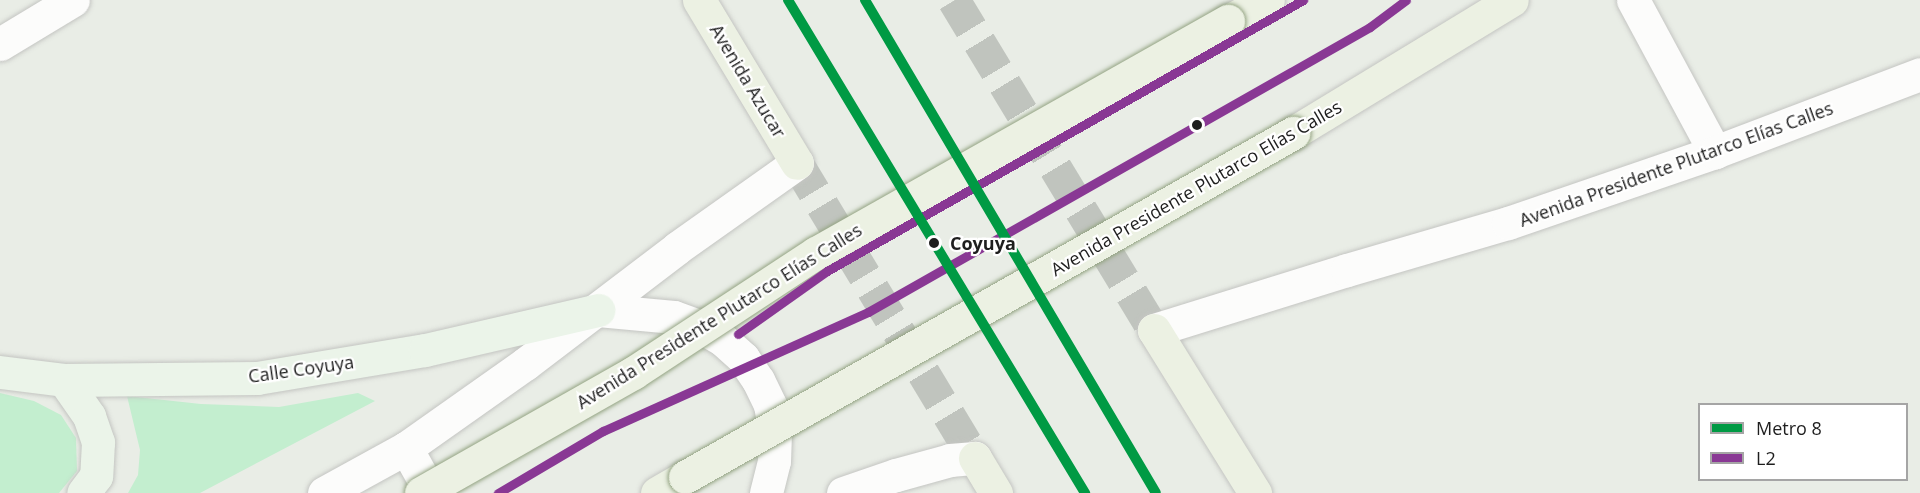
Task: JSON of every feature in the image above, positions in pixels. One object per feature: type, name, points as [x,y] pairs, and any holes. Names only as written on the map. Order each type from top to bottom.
[{"type":"main road","name":"Avenida Azucar","points":[[699,0],[797,163]]},
{"type":"main road","name":"Avenida Presidente Plutarco Elías Calles","points":[[421,493],[633,373],[851,233],[1268,0]]},
{"type":"main road","name":"Avenida Presidente Plutarco Elías Calles","points":[[657,493],[1172,204],[1512,0]]},
{"type":"main road","name":"Calle Coyuya","points":[[0,372],[64,380],[257,378],[424,350],[598,310]]},
{"type":"main road","points":[[1154,330],[1256,493]]},
{"type":"main road","points":[[64,380],[89,416],[98,442],[96,476],[83,493]]},
{"type":"main road","points":[[975,458],[996,493]]},
{"type":"street","points":[[0,44],[73,0]]},
{"type":"street","points":[[1634,0],[1715,152]]},
{"type":"street","name":"Avenida Presidente Plutarco Elías Calles","points":[[1154,330],[1498,226],[1715,152],[1920,74]]},
{"type":"street","points":[[324,493],[406,448],[598,310],[676,248],[797,163]]},
{"type":"street","points":[[598,310],[674,317],[699,326],[723,339],[743,358],[758,380],[770,405],[775,433],[774,461],[766,493]]},
{"type":"street","points":[[406,448],[431,493]]},
{"type":"street","points":[[843,493],[950,460],[975,458]]},
{"type":"green space","points":[[0,393],[34,401],[61,415],[76,438],[77,471],[59,493],[0,493]]},
{"type":"green space","points":[[358,393],[375,401],[200,493],[128,493],[138,475],[140,450],[127,396],[201,404],[279,407]]},
{"type":"tunnel","points":[[954,0],[1154,330]]},
{"type":"tunnel","points":[[797,163],[975,458]]},
{"type":"metro line","name":"8","points":[[788,0],[1085,493]]},
{"type":"metro line","name":"8","points":[[865,0],[1156,493]]},
{"type":"transit line","name":"L2","points":[[738,334],[827,271],[1303,0]]},
{"type":"transit line","name":"L2","points":[[498,493],[603,431],[868,312],[1370,27],[1406,0]]},
{"type":"place","name":"Coyuya","points":[[934,243]]}]
